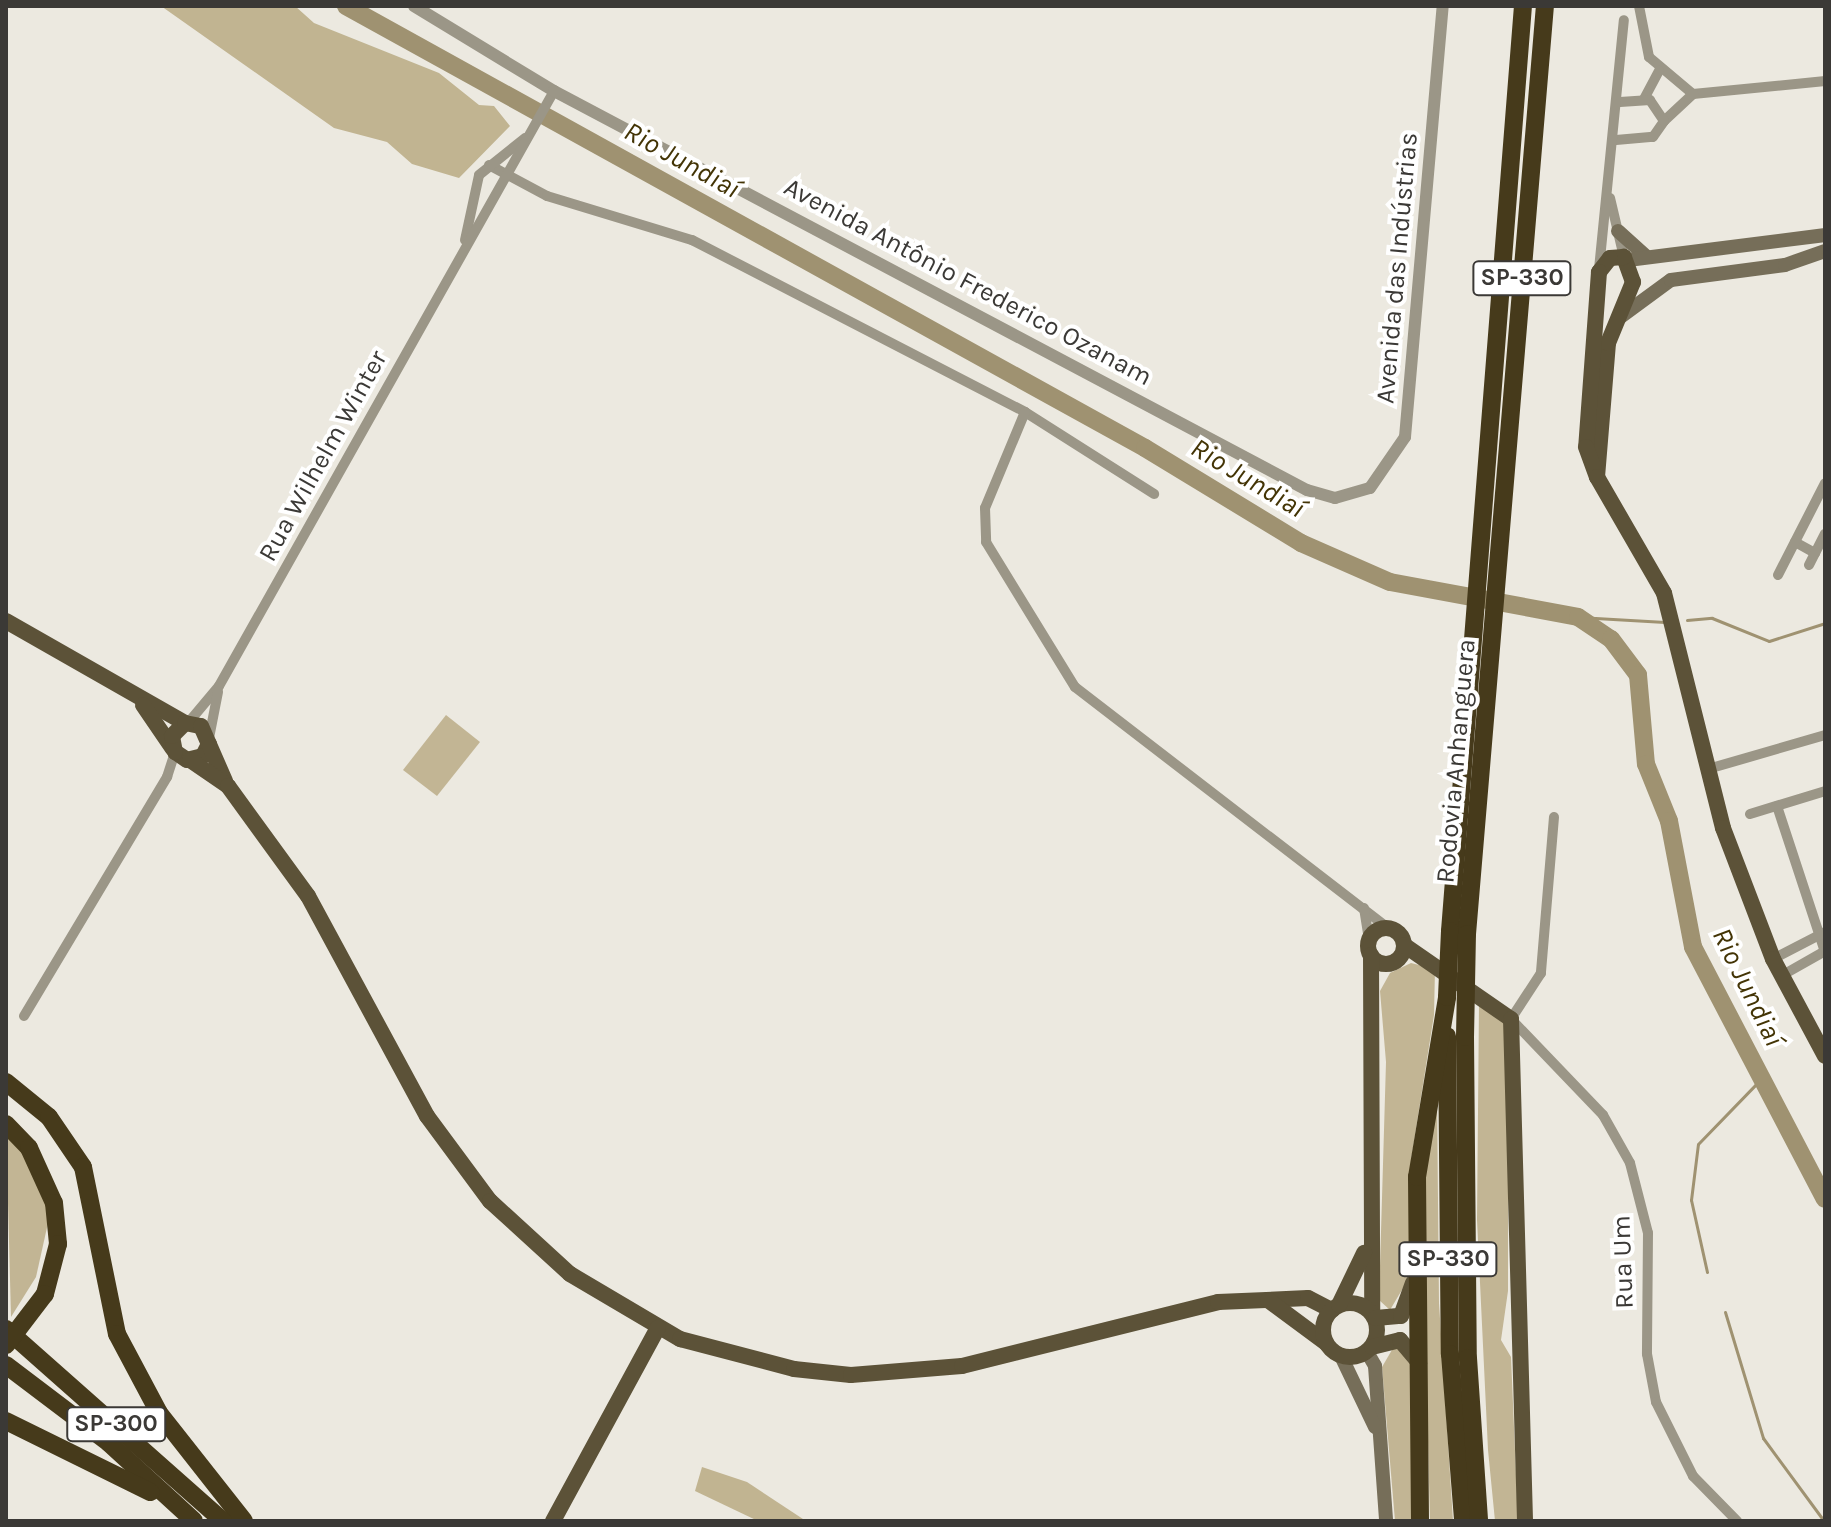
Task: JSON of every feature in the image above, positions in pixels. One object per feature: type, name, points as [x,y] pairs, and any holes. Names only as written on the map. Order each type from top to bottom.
[{"type":"highway","name":"Rodovia Anhanguera","points":[[1479,1521],[1470,1404],[1465,1037],[1459,932],[1472,635],[1523,6]]},
{"type":"highway","name":"Rodovia Anhanguera","points":[[1463,1521],[1450,1354],[1447,997],[1459,932],[1493,639],[1545,6]]},
{"type":"highway","points":[[1420,1521],[1416,1262],[1419,1146],[1447,997]]},
{"type":"highway","points":[[6,1082],[49,1117],[83,1167],[117,1334],[159,1413],[244,1521]]},
{"type":"highway","points":[[6,1124],[29,1148],[54,1203],[58,1244],[45,1294],[6,1345]]},
{"type":"highway","name":"SP-300","points":[[6,1329],[223,1521]]},
{"type":"highway","name":"SP-300","points":[[6,1365],[109,1443],[194,1521]]},
{"type":"highway","points":[[1470,1404],[1490,1521]]},
{"type":"highway","points":[[6,1421],[116,1470],[181,1521]]},
{"type":"main road","points":[[1618,231],[1646,256]]},
{"type":"main road","points":[[1825,235],[1626,259],[1610,258],[1599,272],[1596,305],[1597,477],[1670,611],[1708,769],[1773,959],[1825,1056]]},
{"type":"main road","points":[[1785,265],[1794,252],[1786,239]]},
{"type":"main road","points":[[1619,318],[1671,280],[1785,265],[1825,251]]},
{"type":"main road","points":[[1598,380],[1633,282],[1626,259]]},
{"type":"main road","points":[[1596,305],[1619,318]]},
{"type":"main road","points":[[6,621],[142,704],[186,723],[209,741],[228,786],[308,896],[458,1160],[539,1249],[658,1328],[737,1356],[851,1375],[962,1366],[1218,1302],[1308,1298],[1335,1307],[1357,1303],[1374,1315],[1395,1320],[1405,1311],[1416,1262]]},
{"type":"main road","points":[[142,704],[181,755],[228,786]]},
{"type":"main road","points":[[181,755],[172,736],[186,723]]},
{"type":"main road","points":[[181,755],[209,741]]},
{"type":"main road","points":[[1388,928],[1397,956]]},
{"type":"main road","points":[[1386,1521],[1375,1366],[1369,1350],[1374,1315],[1368,1245],[1368,1000],[1370,948],[1388,928]]},
{"type":"main road","points":[[1370,948],[1428,960],[1511,1019],[1525,1521]]},
{"type":"main road","points":[[1368,1000],[1397,956]]},
{"type":"main road","points":[[1326,1343],[1323,1326],[1368,1245]]},
{"type":"main road","points":[[1268,1300],[1341,1356],[1378,1431]]},
{"type":"main road","points":[[553,1521],[658,1328]]},
{"type":"main road","points":[[1341,1356],[1400,1340],[1419,1363]]},
{"type":"street","name":"Avenida Antônio Frederico Ozanam","points":[[414,6],[550,97],[1307,490],[1335,498]]},
{"type":"street","name":"Avenida das Indústrias","points":[[1335,498],[1370,488],[1405,437],[1443,6]]},
{"type":"street","points":[[1639,6],[1640,40],[1659,71],[1693,94]]},
{"type":"street","points":[[1599,272],[1620,102],[1624,20]]},
{"type":"street","points":[[1644,99],[1659,71]]},
{"type":"street","points":[[1616,140],[1653,137],[1664,121],[1693,94],[1825,81]]},
{"type":"street","points":[[464,247],[509,180],[527,136],[550,97]]},
{"type":"street","points":[[1620,102],[1644,99],[1661,108],[1664,121]]},
{"type":"street","points":[[464,247],[475,186],[489,165],[527,136]]},
{"type":"street","points":[[489,165],[509,180],[692,240],[1025,412],[1154,494]]},
{"type":"street","points":[[475,186],[496,199]]},
{"type":"street","points":[[1608,192],[1626,259]]},
{"type":"street","name":"Rua Wilhelm Winter","points":[[186,723],[219,686],[464,247]]},
{"type":"street","points":[[1025,412],[985,508],[986,542],[1075,687],[1388,928]]},
{"type":"street","points":[[1778,575],[1825,483]]},
{"type":"street","points":[[1809,565],[1825,534]]},
{"type":"street","points":[[1795,542],[1815,553]]},
{"type":"street","name":"Rua Wilhelm Winter","points":[[209,741],[219,686]]},
{"type":"street","points":[[1708,769],[1825,735]]},
{"type":"street","points":[[24,1016],[181,755]]},
{"type":"street","points":[[1750,814],[1825,791]]},
{"type":"street","points":[[1777,806],[1825,952],[1781,976]]},
{"type":"street","points":[[1511,1019],[1541,973],[1554,817]]},
{"type":"street","points":[[1364,908],[1370,948]]},
{"type":"street","points":[[1773,959],[1821,934]]},
{"type":"street","name":"Rua Um","points":[[1511,1019],[1603,1115],[1630,1163],[1648,1233],[1647,1354],[1656,1402],[1693,1476],[1737,1521]]},
{"type":"shaded area","points":[[161,6],[295,6],[314,23],[439,73],[479,105],[494,106],[510,126],[459,178],[412,164],[387,142],[334,128]]},
{"type":"shaded area","points":[[446,715],[480,742],[437,796],[403,770]]},
{"type":"shaded area","points":[[1411,963],[1435,969],[1434,1015],[1411,1160],[1409,1278],[1390,1310],[1379,1300],[1386,1062],[1380,991],[1390,973]]},
{"type":"shaded area","points":[[1479,1003],[1504,1023],[1508,1038],[1508,1291],[1501,1340],[1511,1357],[1518,1521],[1495,1521],[1488,1450],[1477,1220]]},
{"type":"shaded area","points":[[1437,1095],[1439,1303],[1453,1521],[1430,1521],[1422,1201]]},
{"type":"shaded area","points":[[6,1127],[44,1186],[48,1223],[36,1277],[11,1317]]},
{"type":"shaded area","points":[[1396,1343],[1410,1356],[1415,1521],[1395,1521],[1382,1367]]},
{"type":"shaded area","points":[[702,1467],[747,1482],[806,1521],[758,1521],[695,1491]]},
{"type":"waterway","name":"Rio Jundiaí","points":[[346,6],[1145,448],[1301,543],[1390,582],[1578,617],[1611,639],[1638,675],[1646,764],[1669,821],[1693,947],[1825,1199]]},
{"type":"waterway","points":[[1578,617],[1665,622]]},
{"type":"waterway","points":[[1687,620],[1712,618],[1769,641],[1825,623]]},
{"type":"waterway","points":[[1707,1272],[1691,1200],[1698,1144],[1761,1079]]},
{"type":"waterway","points":[[1725,1312],[1763,1438],[1824,1521]]}]
